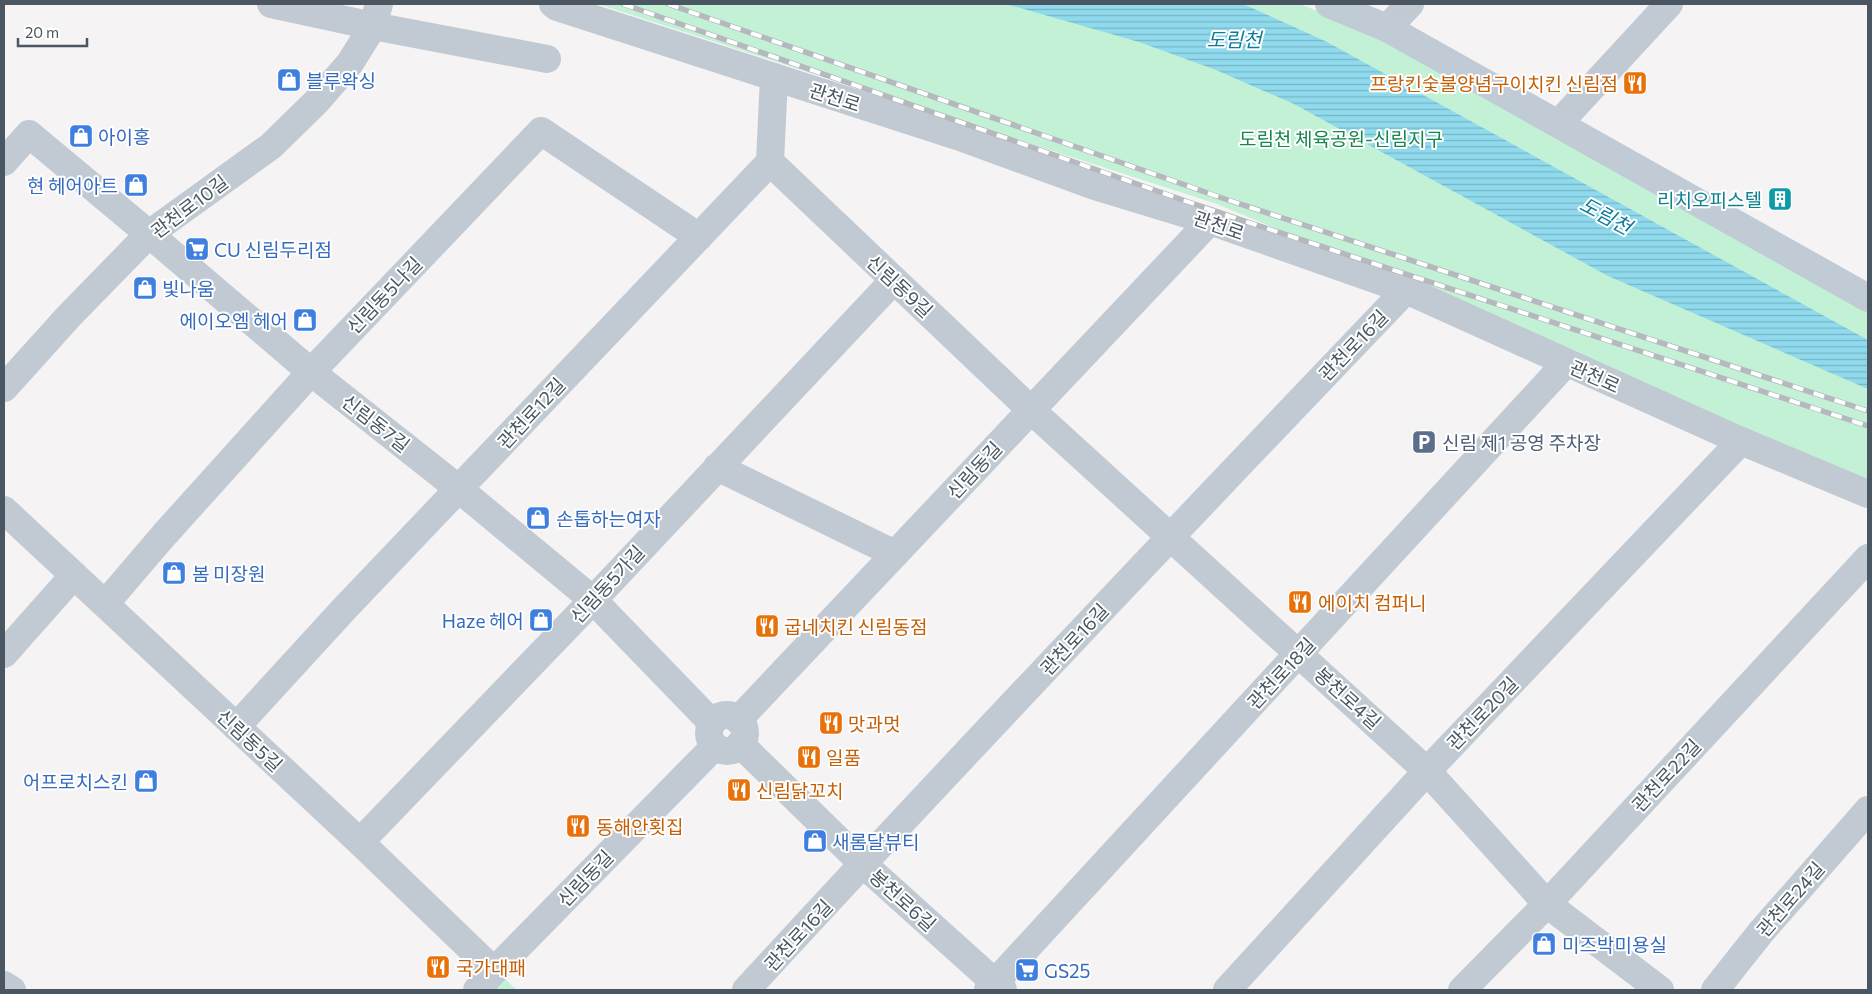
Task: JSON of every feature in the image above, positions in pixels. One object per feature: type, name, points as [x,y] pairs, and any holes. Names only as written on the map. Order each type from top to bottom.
[{"type":"main road","points":[[1329,4],[1387,28],[1868,298]]},
{"type":"street","points":[[270,4],[376,15],[547,59]]},
{"type":"street","name":"관천로","points":[[553,4],[774,78],[963,138],[1095,186],[1210,221],[1406,290],[1741,441],[1868,494]]},
{"type":"street","points":[[1387,28],[1410,4]]},
{"type":"street","points":[[1558,123],[1669,4]]},
{"type":"street","name":"관천로10길","points":[[4,388],[69,316],[149,234],[271,146],[316,102],[350,63],[376,15]]},
{"type":"street","points":[[770,162],[774,78]]},
{"type":"street","name":"신림동5나길","points":[[105,604],[190,506],[311,372],[541,131],[698,237]]},
{"type":"street","name":"신림동7길","points":[[5,158],[29,134],[311,372],[459,489],[593,600],[726,733]]},
{"type":"street","name":"관천로12길","points":[[236,727],[315,640],[770,162]]},
{"type":"street","name":"신림동9길","points":[[770,162],[1031,410]]},
{"type":"street","name":"신림동길","points":[[486,981],[726,733],[1210,221]]},
{"type":"street","name":"신림동5가길","points":[[360,842],[593,600],[894,280]]},
{"type":"street","name":"관천로16길","points":[[746,990],[1170,537],[1406,290]]},
{"type":"street","name":"관천로18길","points":[[996,988],[1298,654],[1566,363]]},
{"type":"street","name":"봉천로4길","points":[[1031,410],[1427,771],[1547,904],[1660,990]]},
{"type":"street","name":"관천로20길","points":[[1227,990],[1427,771],[1741,441]]},
{"type":"street","points":[[717,468],[895,554]]},
{"type":"street","name":"신림동5길","points":[[4,510],[360,842],[486,981]]},
{"type":"street","name":"관천로22길","points":[[1462,990],[1547,904],[1868,558]]},
{"type":"street","points":[[4,654],[74,575]]},
{"type":"street","name":"봉천로6길","points":[[726,733],[996,988]]},
{"type":"street","name":"관천로24길","points":[[1715,990],[1761,932],[1868,810]]},
{"type":"street","points":[[4,985],[12,990]]},
{"type":"green space","name":"도림천 체육공원-신림지구","points":[[598,4],[1300,4],[1396,43],[1868,297],[1868,479],[1752,437],[1472,311],[1217,204]]},
{"type":"green space","points":[[499,974],[517,990],[484,990]]},
{"type":"water","name":"도림천","points":[[1006,4],[1241,4],[1250,7],[1327,42],[1868,340],[1868,389],[1608,276],[1294,104],[1216,70],[1139,42]]},
{"type":"railway","points":[[623,4],[1220,213],[1868,426]]},
{"type":"railway","points":[[668,4],[1225,199],[1868,411]]},
{"type":"place","name":"블루왁싱","points":[[289,80]]},
{"type":"place","name":"프랑킨숯불양념구이치킨 신림점","points":[[1635,83]]},
{"type":"place","name":"아이홍","points":[[81,136]]},
{"type":"place","name":"현 헤어아트","points":[[136,185]]},
{"type":"place","name":"리치오피스텔","points":[[1780,199]]},
{"type":"place","name":"CU 신림두리점","points":[[197,249]]},
{"type":"place","name":"빛나움","points":[[145,288]]},
{"type":"place","name":"에이오엠 헤어","points":[[305,320]]},
{"type":"place","name":"신림 제1 공영 주차장","points":[[1424,442]]},
{"type":"place","name":"손톱하는여자","points":[[538,518]]},
{"type":"place","name":"봄 미장원","points":[[174,573]]},
{"type":"place","name":"에이치 컴퍼니","points":[[1300,602]]},
{"type":"place","name":"Haze 헤어","points":[[541,620]]},
{"type":"place","name":"굽네치킨 신림동점","points":[[767,626]]},
{"type":"place","name":"맛과멋","points":[[831,723]]},
{"type":"place","name":"일품","points":[[809,757]]},
{"type":"place","name":"어프로치스킨","points":[[146,781]]},
{"type":"place","name":"신림닭꼬치","points":[[739,790]]},
{"type":"place","name":"동해안횟집","points":[[578,826]]},
{"type":"place","name":"새롬달뷰티","points":[[815,841]]},
{"type":"place","name":"미즈박미용실","points":[[1544,944]]},
{"type":"place","name":"국가대패","points":[[438,967]]},
{"type":"place","name":"GS25","points":[[1027,970]]}]
